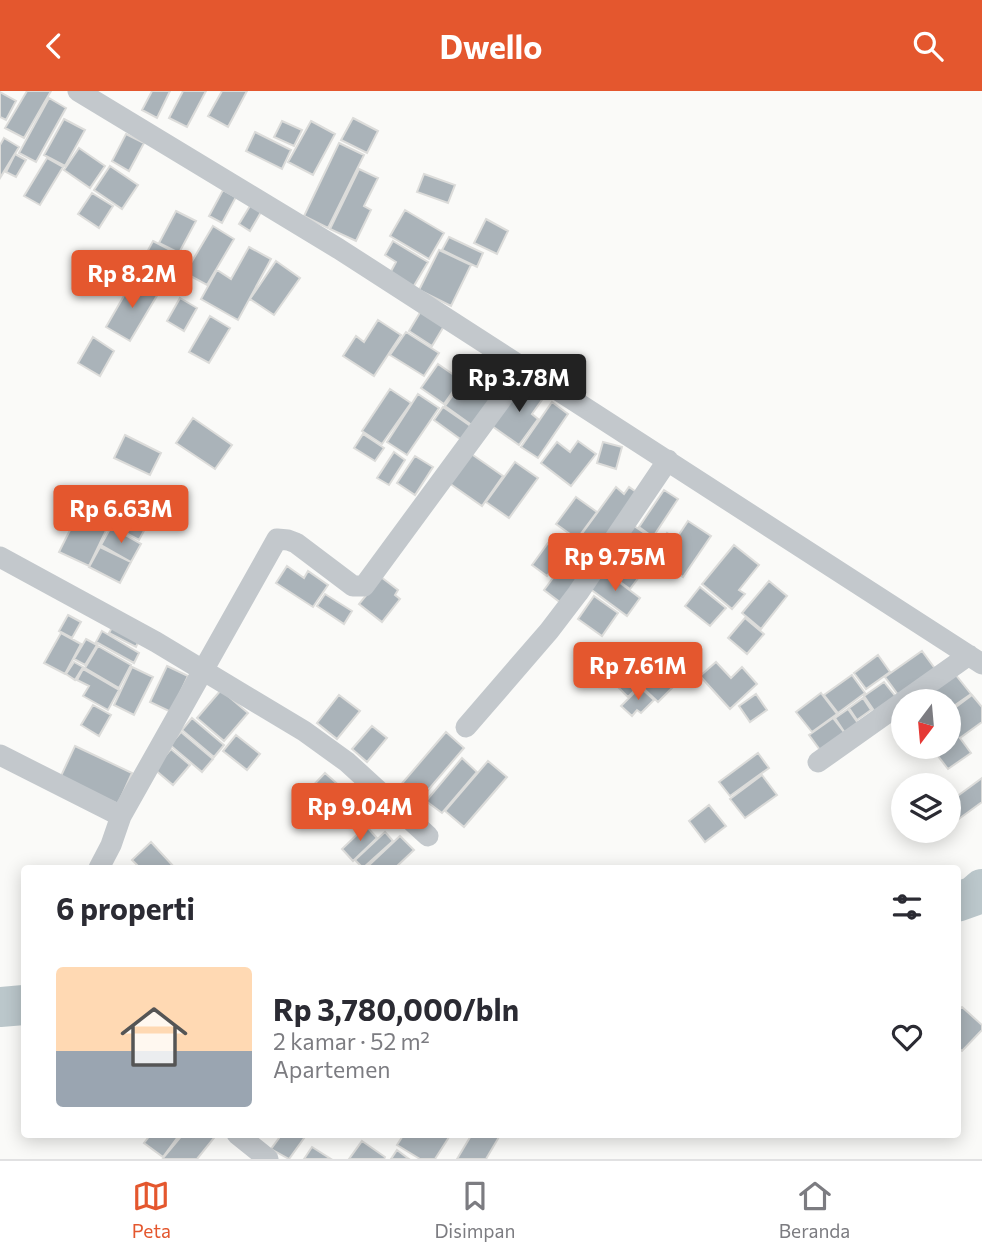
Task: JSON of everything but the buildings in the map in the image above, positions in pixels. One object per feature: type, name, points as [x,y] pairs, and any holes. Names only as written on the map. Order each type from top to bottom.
[{"type":"street","points":[[78,91],[339,249],[975,659],[818,762]]},
{"type":"street","points":[[101,865],[121,816],[277,539],[296,543],[353,586],[364,586],[525,367]]},
{"type":"street","points":[[466,727],[549,631],[578,593],[668,460]]},
{"type":"street","points":[[0,557],[204,670],[304,731],[347,762],[428,835]]},
{"type":"street","points":[[0,755],[121,816]]},
{"type":"street","points":[[242,1138],[268,1159]]},
{"type":"waterway","points":[[961,901],[974,896],[982,889]]},
{"type":"waterway","points":[[0,1007],[21,1005]]}]
